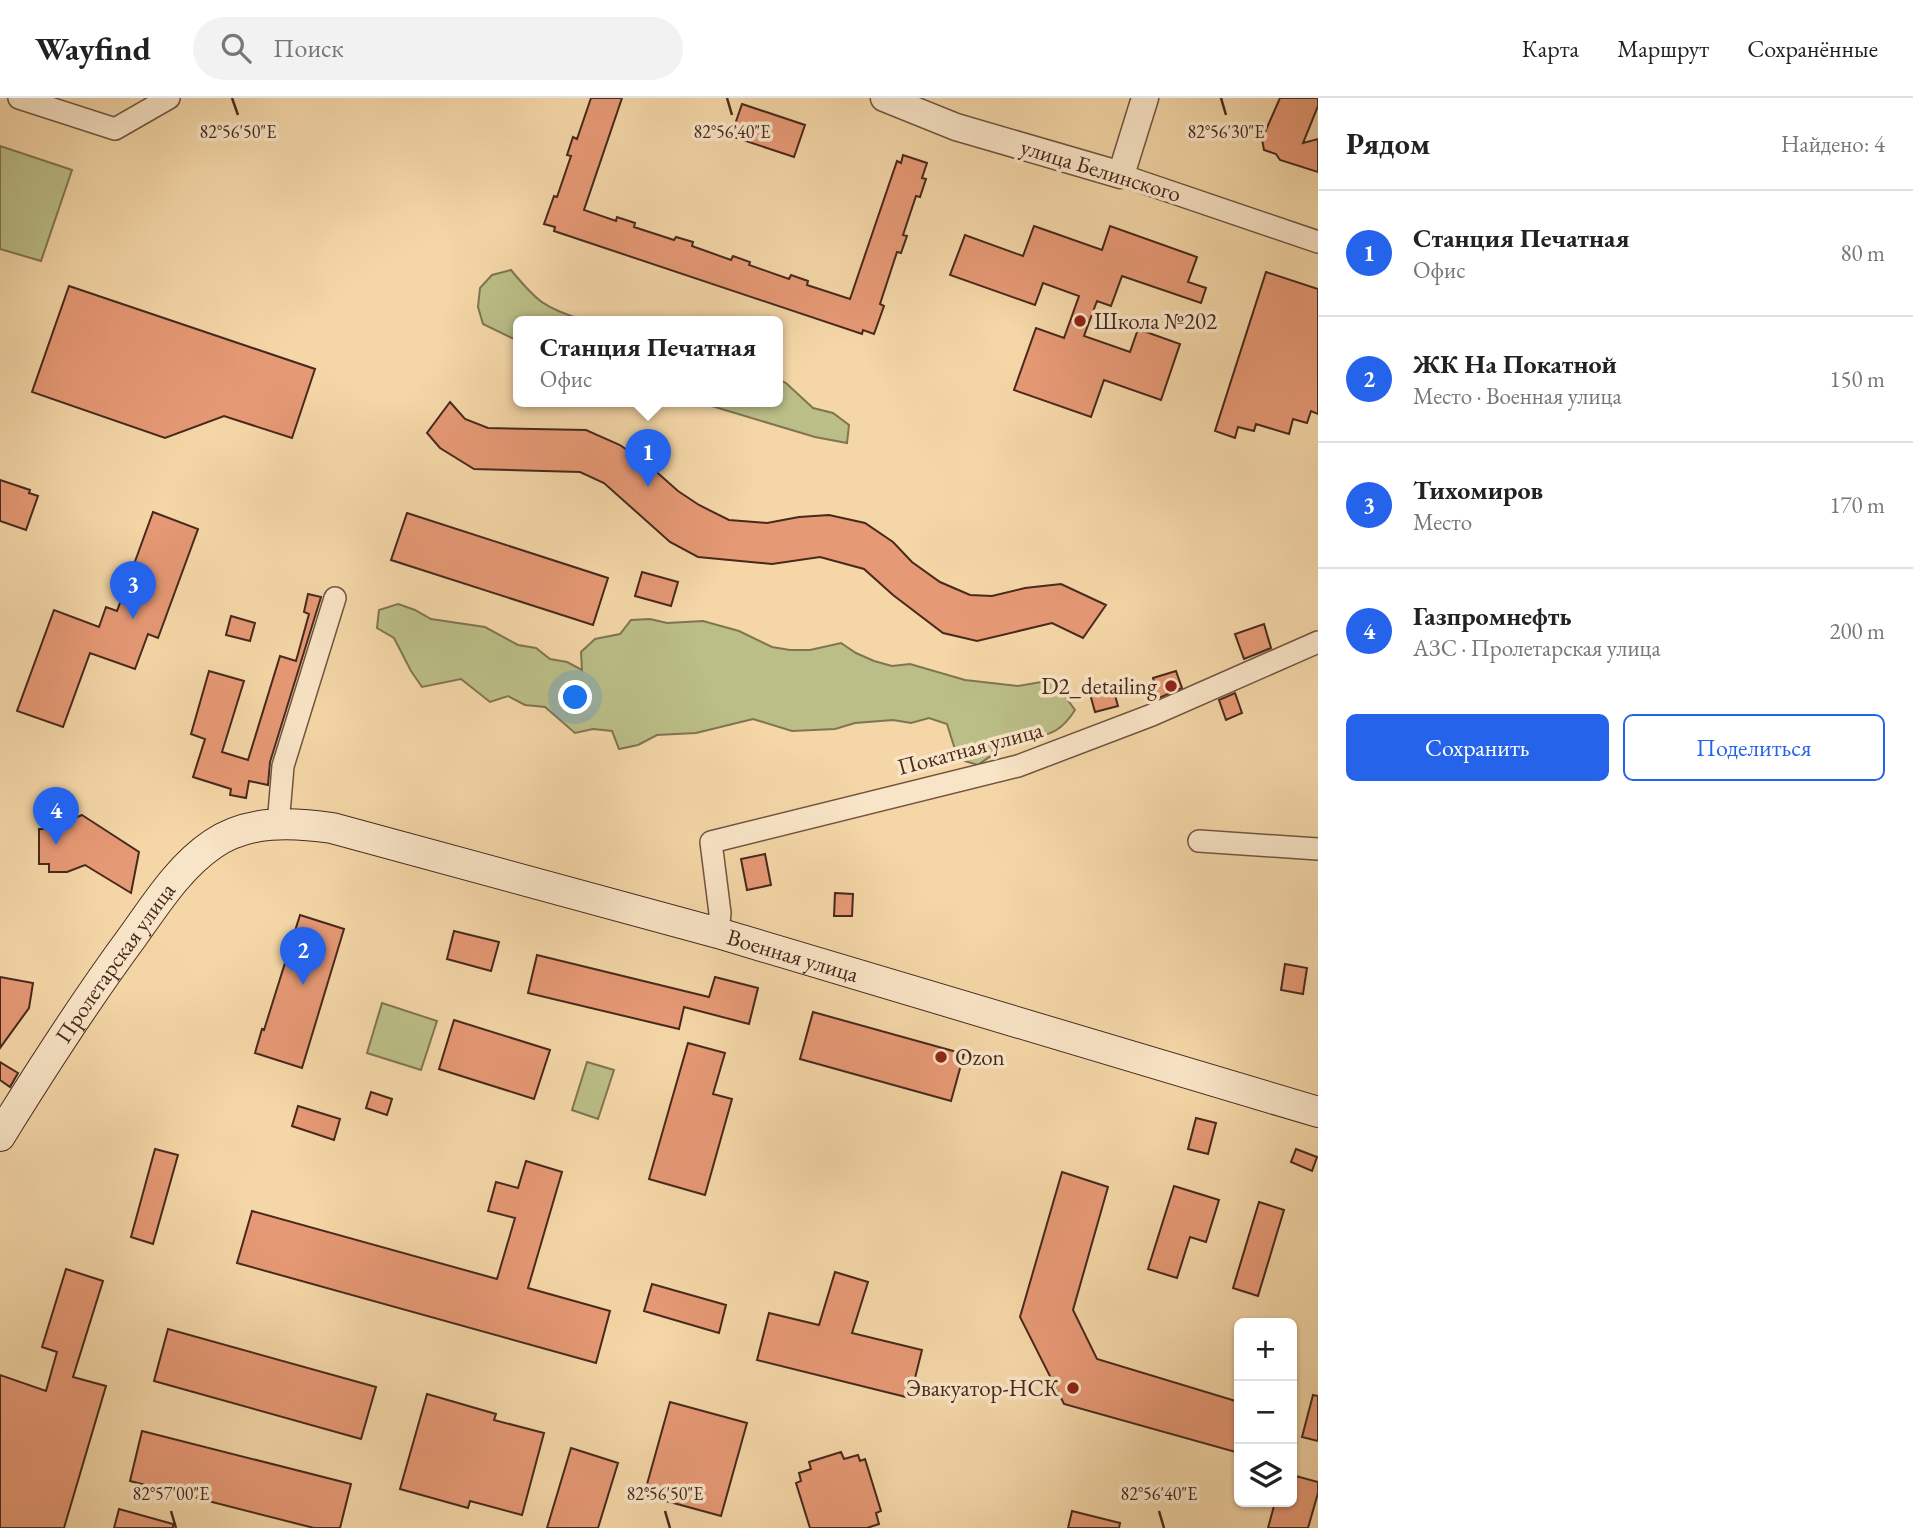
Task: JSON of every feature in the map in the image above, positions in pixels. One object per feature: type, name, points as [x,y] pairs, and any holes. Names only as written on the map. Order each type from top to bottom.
[{"type":"main road","name":"Военная улица","points":[[270,826],[296,823],[332,828],[718,933],[1318,1112]]},
{"type":"main road","name":"Пролетарская улица","points":[[0,1136],[90,995],[174,880],[213,844],[240,830],[270,826]]},
{"type":"street","points":[[19,98],[115,129],[169,98]]},
{"type":"street","name":"улица Белинского","points":[[884,98],[956,127],[1121,175],[1318,242]]},
{"type":"street","points":[[1121,175],[1145,98]]},
{"type":"street","points":[[270,826],[283,766],[335,598]]},
{"type":"street","name":"Покатная улица","points":[[718,933],[720,913],[711,842],[726,836],[1018,766],[1152,715],[1318,642]]},
{"type":"street","points":[[1199,841],[1318,849]]},
{"type":"green space","points":[[0,146],[72,170],[41,261],[0,249]]},
{"type":"green space","points":[[511,270],[543,303],[572,316],[513,316],[513,339],[483,324],[478,307],[480,288],[492,275]]},
{"type":"green space","points":[[783,382],[813,408],[833,413],[849,425],[847,443],[815,437],[715,407],[783,407]]},
{"type":"green space","points":[[398,604],[431,619],[485,627],[518,645],[536,648],[550,659],[567,662],[582,670],[581,652],[595,639],[620,634],[631,620],[650,619],[667,623],[703,621],[739,631],[772,647],[810,650],[841,643],[874,661],[892,666],[910,664],[965,680],[1018,686],[1053,680],[1075,710],[1055,731],[1012,744],[978,765],[958,759],[947,724],[929,718],[911,723],[893,720],[855,723],[835,729],[792,731],[753,719],[696,733],[657,735],[638,745],[619,749],[612,731],[593,729],[575,733],[545,707],[525,705],[508,696],[490,702],[461,679],[422,687],[394,638],[377,628],[379,610]]},
{"type":"green space","points":[[382,1003],[437,1021],[421,1070],[367,1053]]},
{"type":"green space","points":[[587,1062],[614,1070],[598,1119],[572,1110]]},
{"type":"building","points":[[591,98],[622,98],[584,210],[616,221],[617,217],[635,223],[634,227],[674,240],[676,237],[693,242],[692,246],[731,260],[733,256],[750,262],[749,265],[789,279],[791,275],[808,281],[807,285],[850,299],[897,161],[901,163],[903,155],[927,163],[922,178],[926,179],[920,197],[916,196],[903,235],[907,236],[901,253],[897,252],[880,304],[884,306],[874,334],[863,330],[862,334],[554,231],[555,227],[544,224],[554,196],[557,197],[571,156],[567,155],[573,137],[577,139]]},
{"type":"building","points":[[1280,98],[1318,98],[1318,106],[1303,143],[1318,139],[1318,172],[1280,160],[1276,154],[1264,150],[1262,139]]},
{"type":"building","points":[[742,104],[805,125],[794,157],[731,136]]},
{"type":"building","name":"Школа №202","points":[[1034,226],[1102,250],[1110,226],[1197,257],[1188,282],[1206,288],[1201,303],[1122,276],[1111,306],[1097,301],[1084,336],[1130,352],[1138,329],[1180,344],[1161,400],[1104,380],[1091,417],[1014,390],[1036,328],[1064,338],[1079,296],[1043,283],[1035,305],[950,275],[965,235],[1023,256]]},
{"type":"building","points":[[1266,272],[1318,289],[1318,414],[1311,411],[1307,423],[1293,419],[1289,434],[1256,424],[1254,431],[1238,427],[1235,438],[1215,431]]},
{"type":"building","points":[[69,286],[315,369],[292,438],[224,416],[165,438],[32,392]]},
{"type":"building","points":[[450,402],[465,419],[488,428],[586,430],[620,445],[678,491],[729,520],[767,523],[829,515],[865,523],[893,542],[912,562],[940,582],[970,595],[992,596],[1025,588],[1061,584],[1106,605],[1083,638],[1052,623],[977,641],[943,633],[864,569],[820,557],[772,564],[698,557],[670,542],[604,483],[580,472],[474,469],[440,448],[427,433]]},
{"type":"building","points":[[0,480],[30,490],[29,493],[38,496],[26,530],[0,521]]},
{"type":"building","points":[[153,512],[198,529],[158,638],[148,634],[135,669],[90,653],[63,727],[17,711],[54,610],[99,627],[106,607],[117,611]]},
{"type":"building","points":[[407,513],[608,578],[593,625],[391,560]]},
{"type":"building","points":[[642,572],[678,582],[671,606],[635,596]]},
{"type":"building","points":[[308,594],[321,597],[270,762],[268,785],[249,781],[246,798],[230,795],[231,789],[193,777],[205,739],[191,734],[209,671],[244,681],[222,752],[248,760],[280,656],[296,661],[309,614],[304,612]]},
{"type":"building","points":[[231,616],[255,623],[250,641],[226,635]]},
{"type":"building","points":[[1264,624],[1271,648],[1244,659],[1235,634]]},
{"type":"building","points":[[1176,671],[1182,688],[1159,698],[1153,678]]},
{"type":"building","points":[[1113,688],[1118,706],[1095,712],[1090,694]]},
{"type":"building","points":[[1235,693],[1242,713],[1226,720],[1219,700]]},
{"type":"building","points":[[82,815],[139,852],[131,893],[85,865],[67,872],[49,872],[49,864],[39,864],[39,829],[49,829],[49,822],[66,822]]},
{"type":"building","points":[[765,854],[771,885],[747,890],[741,859]]},
{"type":"building","points":[[835,893],[853,894],[852,916],[834,916]]},
{"type":"building","points":[[300,915],[344,929],[302,1068],[255,1053]]},
{"type":"building","points":[[454,931],[499,942],[491,971],[447,959]]},
{"type":"building","points":[[537,955],[709,997],[715,977],[758,988],[749,1024],[684,1007],[679,1029],[528,993]]},
{"type":"building","points":[[1285,964],[1307,968],[1303,994],[1281,990]]},
{"type":"building","points":[[0,977],[33,983],[29,1008],[0,1048]]},
{"type":"building","points":[[813,1012],[964,1054],[951,1101],[800,1059]]},
{"type":"building","points":[[454,1020],[550,1050],[534,1099],[439,1069]]},
{"type":"building","points":[[688,1043],[725,1053],[713,1094],[732,1099],[705,1195],[649,1179]]},
{"type":"building","points":[[0,1062],[18,1073],[10,1087],[0,1080]]},
{"type":"building","points":[[371,1092],[392,1099],[387,1115],[366,1108]]},
{"type":"building","points":[[298,1106],[340,1119],[334,1140],[292,1126]]},
{"type":"building","points":[[1196,1118],[1216,1123],[1208,1154],[1188,1149]]},
{"type":"building","points":[[155,1149],[178,1155],[153,1244],[131,1237]]},
{"type":"building","points":[[1296,1149],[1317,1157],[1312,1171],[1291,1162]]},
{"type":"building","points":[[526,1161],[562,1172],[528,1288],[610,1311],[596,1363],[237,1263],[252,1211],[497,1279],[515,1218],[488,1211],[496,1182],[518,1188]]},
{"type":"building","points":[[1062,1172],[1108,1187],[1073,1310],[1097,1359],[1234,1400],[1234,1452],[1064,1404],[1020,1317]]},
{"type":"building","points":[[1174,1186],[1219,1200],[1206,1242],[1190,1237],[1177,1278],[1148,1269]]},
{"type":"building","points":[[1259,1202],[1284,1210],[1258,1296],[1233,1288]]},
{"type":"building","points":[[66,1269],[103,1281],[73,1377],[106,1386],[64,1528],[0,1528],[0,1375],[46,1391],[57,1352],[42,1347]]},
{"type":"building","points":[[835,1272],[868,1282],[852,1333],[922,1350],[910,1398],[757,1360],[769,1313],[819,1325]]},
{"type":"building","points":[[652,1284],[726,1305],[719,1333],[644,1311]]},
{"type":"building","points":[[168,1329],[376,1387],[361,1439],[154,1381]]},
{"type":"building","points":[[427,1394],[496,1414],[494,1420],[544,1433],[522,1515],[470,1501],[468,1508],[400,1489]]},
{"type":"building","points":[[1313,1395],[1318,1396],[1318,1441],[1302,1437]]},
{"type":"building","points":[[670,1402],[747,1423],[721,1516],[644,1495]]},
{"type":"building","points":[[142,1431],[351,1484],[340,1528],[314,1528],[130,1481]]},
{"type":"building","points":[[571,1448],[618,1463],[598,1528],[547,1528]]},
{"type":"building","points":[[841,1452],[844,1459],[858,1455],[860,1461],[865,1459],[881,1511],[876,1513],[879,1524],[867,1528],[810,1528],[796,1483],[801,1481],[799,1473],[811,1469],[809,1462]]},
{"type":"building","points":[[1297,1476],[1318,1482],[1318,1493],[1308,1528],[1268,1528],[1274,1507],[1297,1507]]},
{"type":"building","points":[[119,1509],[173,1524],[173,1528],[114,1528]]},
{"type":"building","points":[[1072,1511],[1120,1523],[1119,1528],[1068,1528]]},
{"type":"place","name":"Школа №202","points":[[1080,321]]},
{"type":"place","name":"Станция Печатная","points":[[648,487]]},
{"type":"place","name":"Тихомиров","points":[[133,619]]},
{"type":"place","name":"D2_detailing","points":[[1171,686]]},
{"type":"place","name":"Газпромнефть","points":[[56,845]]},
{"type":"place","name":"ЖК На Покатной","points":[[303,985]]},
{"type":"place","name":"Ozon","points":[[941,1057]]},
{"type":"place","name":"Эвакуатор-НСК","points":[[1073,1388]]}]
